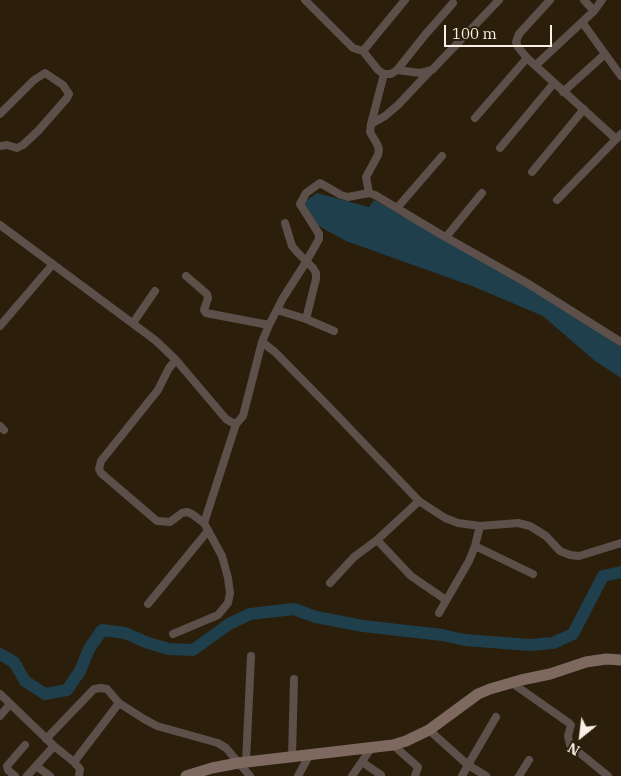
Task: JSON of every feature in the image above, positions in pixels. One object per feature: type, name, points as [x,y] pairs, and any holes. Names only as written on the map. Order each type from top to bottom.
[{"type":"street","points":[[304,0],[353,48],[363,52],[378,70],[384,74],[392,74],[398,70],[453,2]]},
{"type":"street","points":[[363,52],[405,0]]},
{"type":"street","points":[[371,124],[385,116],[398,105],[499,0]]},
{"type":"street","points":[[550,0],[518,34],[516,42],[518,47],[563,92],[618,136],[557,200]]},
{"type":"street","points":[[584,0],[594,11]]},
{"type":"street","points":[[536,65],[594,11],[602,0]]},
{"type":"street","points":[[582,22],[621,76]]},
{"type":"street","points":[[563,92],[605,54]]},
{"type":"street","points":[[475,118],[527,58]]},
{"type":"street","points":[[398,70],[420,73],[432,70]]},
{"type":"street","points":[[0,114],[34,80],[45,74],[68,90],[67,98],[38,132],[23,146],[17,148],[7,145],[0,146]]},
{"type":"street","points":[[369,193],[366,176],[378,155],[378,144],[370,132],[371,124],[384,74]]},
{"type":"street","points":[[500,148],[554,83]]},
{"type":"street","points":[[532,172],[584,109]]},
{"type":"street","points":[[397,208],[442,156]]},
{"type":"street","points":[[173,634],[218,615],[228,603],[230,593],[222,556],[214,540],[207,532],[204,523],[236,424],[243,416],[262,342],[276,310],[319,239],[319,234],[300,204],[306,193],[320,183],[348,197],[369,193],[527,282],[621,342]]},
{"type":"street","points":[[446,237],[482,193]]},
{"type":"street","points":[[285,223],[292,246],[313,268],[316,279],[306,319]]},
{"type":"street","points":[[0,225],[155,340],[176,360],[226,419],[236,424]]},
{"type":"street","points":[[0,326],[53,264]]},
{"type":"street","points":[[186,276],[207,294],[208,298],[204,310],[208,314],[269,325]]},
{"type":"street","points":[[132,323],[155,291]]},
{"type":"street","points":[[276,310],[306,319],[334,331]]},
{"type":"street","points":[[262,342],[275,352],[420,501],[445,518],[458,523],[480,526],[518,523],[530,526],[546,536],[560,551],[570,555],[579,556],[621,543]]},
{"type":"street","points":[[176,360],[169,368],[158,390],[101,460],[99,468],[102,473],[157,521],[170,522],[182,513],[187,512],[204,523]]},
{"type":"street","points":[[330,583],[354,557],[377,540],[420,501]]},
{"type":"street","points":[[439,613],[469,561],[480,526]]},
{"type":"street","points":[[148,604],[207,532]]},
{"type":"street","points":[[377,540],[411,576],[446,600]]},
{"type":"street","points":[[475,546],[533,574]]},
{"type":"street","points":[[242,763],[251,656]]},
{"type":"street","points":[[186,776],[212,768],[242,763],[392,745],[417,737],[429,730],[478,694],[586,662],[606,659],[621,660]]},
{"type":"street","points":[[292,757],[294,679]]},
{"type":"street","points":[[512,683],[569,722],[572,725],[568,736],[570,745],[608,776]]},
{"type":"street","points":[[46,739],[94,689],[106,689],[119,703],[157,726],[218,743],[242,763],[250,776]]},
{"type":"street","points":[[0,694],[46,739],[74,762],[80,769],[79,776]]},
{"type":"street","points":[[74,762],[119,703]]},
{"type":"street","points":[[0,716],[10,704]]},
{"type":"street","points":[[462,776],[496,717]]},
{"type":"street","points":[[429,730],[468,765],[486,776]]},
{"type":"street","points":[[15,776],[8,770],[7,766],[25,745]]},
{"type":"street","points":[[392,745],[418,767],[415,776]]},
{"type":"street","points":[[27,776],[54,746]]},
{"type":"street","points":[[352,776],[373,746]]},
{"type":"street","points":[[298,776],[310,754]]},
{"type":"street","points":[[518,776],[529,760]]},
{"type":"street","points":[[362,762],[382,775]]},
{"type":"street","points":[[36,766],[50,776]]},
{"type":"water","points":[[317,193],[369,207],[374,200],[460,247],[561,307],[621,347],[621,378],[595,361],[543,316],[472,286],[346,241],[317,225],[304,202]]},
{"type":"waterway","points":[[0,654],[14,662],[25,681],[45,694],[67,690],[80,671],[89,649],[102,630],[125,633],[148,643],[169,649],[193,650],[229,624],[250,614],[294,609],[316,617],[363,626],[442,635],[465,640],[530,645],[553,643],[573,634],[603,576],[621,572]]}]
